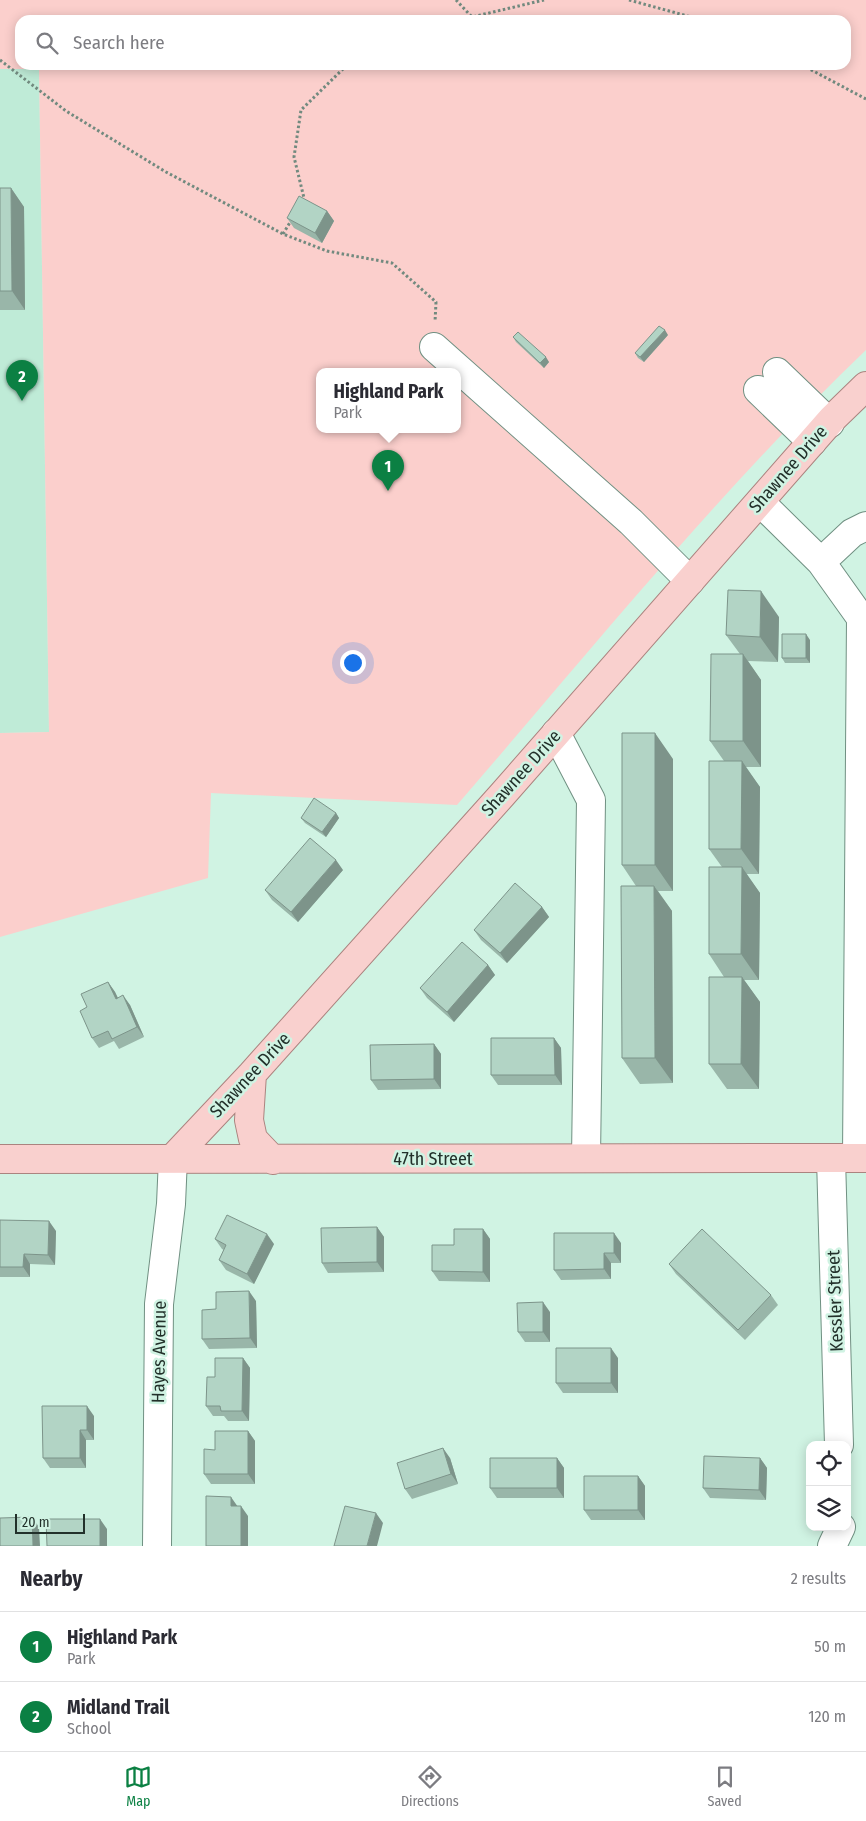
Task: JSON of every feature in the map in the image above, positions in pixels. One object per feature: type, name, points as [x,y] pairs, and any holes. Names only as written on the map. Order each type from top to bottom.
[{"type":"main road","name":"Shawnee Drive","points":[[173,1158],[252,1074],[821,432],[866,386]]},
{"type":"main road","points":[[252,1074],[249,1120],[253,1139],[273,1160]]},
{"type":"main road","name":"47th Street","points":[[0,1159],[852,1158]]},
{"type":"street","points":[[434,347],[458,368]]},
{"type":"street","points":[[461,371],[631,522],[690,581]]},
{"type":"street","points":[[767,381],[821,432]]},
{"type":"street","name":"Kessler Street","points":[[760,502],[821,562],[861,618],[852,1158],[839,1441]]},
{"type":"street","points":[[821,562],[852,533],[866,526]]},
{"type":"street","points":[[556,733],[591,800],[586,1158]]},
{"type":"street","name":"Hayes Avenue","points":[[158,1546],[159,1304],[171,1204],[173,1158]]},
{"type":"street","points":[[832,1546],[839,1531]]},
{"type":"path","points":[[456,0],[470,15]]},
{"type":"path","points":[[480,15],[544,0]]},
{"type":"path","points":[[629,0],[684,15]]},
{"type":"path","points":[[0,60],[66,111],[166,172],[283,234],[327,251],[392,262],[436,302],[434,347]]},
{"type":"path","points":[[300,205],[304,198],[294,157],[301,110],[342,70]]},
{"type":"path","points":[[811,70],[866,99]]},
{"type":"path","points":[[283,234],[296,212]]},
{"type":"shaded area","points":[[0,0],[866,0],[866,350],[707,515],[457,805],[211,793],[208,878],[0,937],[0,733],[49,732],[39,70],[851,70],[851,15],[15,15],[15,69],[0,69]]},
{"type":"shaded area","points":[[0,69],[15,69],[39,70],[49,732],[0,733]]},
{"type":"building","points":[[0,188],[11,188],[12,291],[0,291]]},
{"type":"building","points":[[299,196],[327,211],[315,233],[287,218]]},
{"type":"building","points":[[659,326],[665,330],[640,357],[635,353]]},
{"type":"building","points":[[518,332],[546,357],[540,363],[513,337]]},
{"type":"building","points":[[728,590],[761,591],[760,637],[726,635]]},
{"type":"building","points":[[782,634],[806,634],[806,658],[782,658]]},
{"type":"building","points":[[711,654],[743,654],[743,741],[710,741]]},
{"type":"building","points":[[622,733],[655,733],[655,865],[622,865]]},
{"type":"building","points":[[709,761],[742,761],[741,849],[709,849]]},
{"type":"building","points":[[314,798],[336,813],[322,832],[301,818]]},
{"type":"building","points":[[310,838],[336,860],[291,912],[265,890]]},
{"type":"building","points":[[709,867],[742,867],[741,954],[709,954]]},
{"type":"building","points":[[515,883],[542,907],[500,953],[474,930]]},
{"type":"building","points":[[621,886],[654,886],[655,1058],[622,1058]]},
{"type":"building","points":[[462,942],[488,965],[447,1012],[420,988]]},
{"type":"building","points":[[709,977],[742,977],[741,1064],[709,1064]]},
{"type":"building","points":[[108,982],[116,999],[123,995],[137,1027],[112,1039],[108,1031],[92,1038],[80,1011],[87,1007],[81,994]]},
{"type":"building","points":[[491,1038],[554,1038],[555,1075],[491,1075]]},
{"type":"building","points":[[434,1044],[434,1079],[371,1080],[370,1045]]},
{"type":"building","points":[[227,1215],[267,1234],[247,1274],[219,1260],[226,1245],[215,1239]]},
{"type":"building","points":[[0,1220],[49,1221],[48,1255],[24,1254],[23,1267],[0,1267]]},
{"type":"building","points":[[377,1227],[377,1262],[322,1263],[321,1228]]},
{"type":"building","points":[[454,1229],[483,1229],[483,1272],[432,1271],[432,1245],[454,1245]]},
{"type":"building","points":[[702,1229],[771,1295],[738,1330],[669,1264]]},
{"type":"building","points":[[554,1233],[614,1233],[614,1253],[604,1253],[604,1269],[554,1270]]},
{"type":"building","points":[[249,1291],[250,1338],[202,1339],[202,1310],[216,1309],[216,1292]]},
{"type":"building","points":[[543,1302],[543,1332],[518,1332],[517,1303]]},
{"type":"building","points":[[556,1348],[611,1348],[611,1383],[556,1383]]},
{"type":"building","points":[[215,1358],[243,1358],[242,1411],[221,1411],[220,1406],[206,1406],[207,1377],[215,1377]]},
{"type":"building","points":[[42,1406],[87,1406],[87,1430],[80,1430],[80,1458],[43,1458]]},
{"type":"building","points":[[215,1431],[248,1431],[248,1474],[204,1474],[204,1449],[215,1450]]},
{"type":"building","points":[[443,1448],[451,1474],[405,1489],[397,1463]]},
{"type":"building","points":[[704,1456],[760,1458],[759,1490],[703,1488]]},
{"type":"building","points":[[490,1458],[557,1458],[557,1488],[490,1488]]},
{"type":"building","points":[[584,1476],[638,1476],[638,1510],[584,1510]]},
{"type":"building","points":[[206,1496],[231,1497],[231,1506],[241,1506],[241,1546],[206,1546]]},
{"type":"building","points":[[345,1506],[376,1513],[367,1546],[334,1546]]},
{"type":"building","points":[[32,1517],[33,1546],[0,1546],[0,1518]]},
{"type":"building","points":[[46,1519],[100,1519],[100,1546],[47,1546]]},
{"type":"place","name":"Midland Trail","points":[[22,401]]},
{"type":"place","name":"Highland Park","points":[[388,491]]}]
